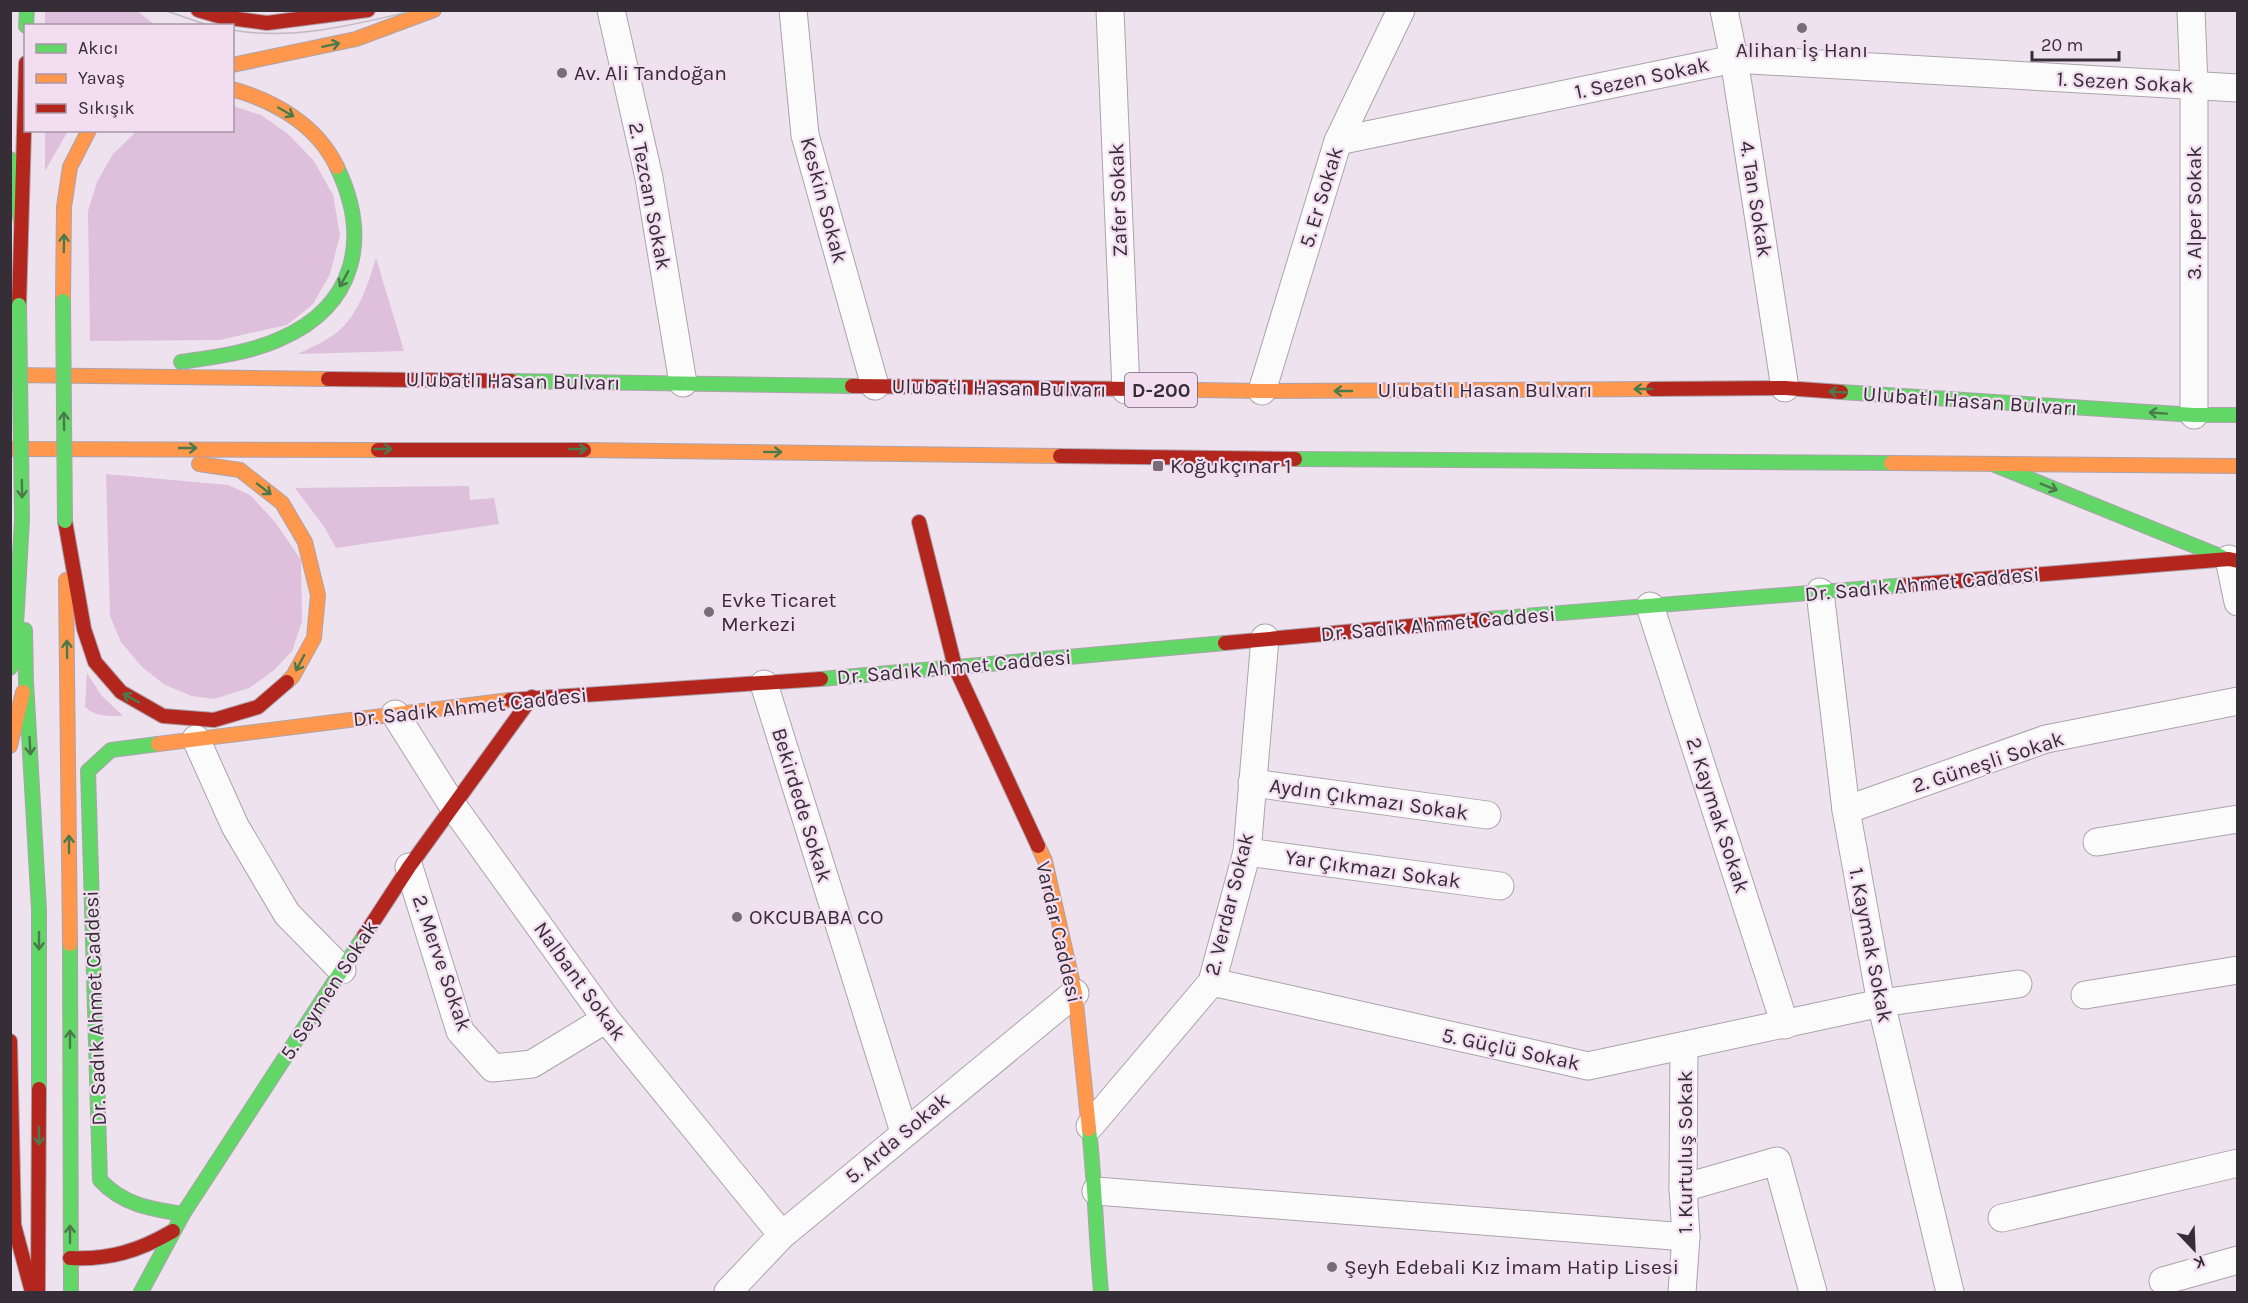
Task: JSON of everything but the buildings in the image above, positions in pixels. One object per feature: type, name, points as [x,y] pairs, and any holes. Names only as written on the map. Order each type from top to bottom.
[{"type":"main road","points":[[198,10],[222,17],[267,23],[368,10]]},
{"type":"main road","points":[[234,65],[356,39],[434,10]]},
{"type":"main road","points":[[10,375],[83,377],[249,351],[284,336],[310,321],[333,300],[349,272],[357,239],[354,205],[344,175],[323,146],[294,117],[259,97],[234,89]]},
{"type":"main road","points":[[24,126],[19,305],[22,520],[26,682],[39,910],[28,1291]]},
{"type":"main road","points":[[71,1293],[64,207],[70,167],[88,132]]},
{"type":"main road","points":[[10,159],[21,220]]},
{"type":"main road","name":"Ulubatlı Hasan Bulvarı","points":[[83,377],[1262,392],[1785,388],[2194,415],[2238,415]]},
{"type":"main road","points":[[65,521],[84,629],[94,662],[122,692],[163,716],[214,720],[258,707],[293,676],[314,638],[318,595],[305,542],[282,503],[240,470],[88,448]]},
{"type":"main road","points":[[10,449],[615,450],[1211,458],[2238,466]]},
{"type":"main road","points":[[1995,465],[2233,560]]},
{"type":"main road","points":[[10,668],[14,660],[22,520]]},
{"type":"main road","name":"Vardar Caddesi","points":[[919,522],[955,667],[1045,861],[1075,993],[1096,1191],[1101,1293]]},
{"type":"main road","name":"Dr. Sadık Ahmet Caddesi","points":[[183,1214],[139,1207],[109,1192],[100,1180],[88,771],[111,750],[532,697],[764,684],[1265,638],[2233,560]]},
{"type":"main road","points":[[10,746],[26,682]]},
{"type":"main road","name":"5. Seymen Sokak","points":[[141,1293],[183,1214],[409,867],[532,697]]},
{"type":"main road","points":[[11,1043],[14,1225],[28,1291]]},
{"type":"main road","points":[[70,1258],[94,1260],[120,1257],[148,1246],[173,1231]]},
{"type":"street","name":"2. Tezcan Sokak","points":[[611,10],[649,178],[683,383]]},
{"type":"street","name":"Keskin Sokak","points":[[793,10],[805,135],[875,386]]},
{"type":"street","name":"Zafer Sokak","points":[[1110,10],[1126,390]]},
{"type":"street","name":"5. Er Sokak","points":[[1262,392],[1338,141],[1401,10]]},
{"type":"street","name":"4. Tan Sokak","points":[[1724,10],[1734,59],[1785,388]]},
{"type":"street","name":"3. Alper Sokak","points":[[2191,10],[2194,86],[2194,415]]},
{"type":"street","name":"1. Sezen Sokak","points":[[1338,141],[1734,59],[2238,88]]},
{"type":"street","points":[[2233,560],[2238,602]]},
{"type":"street","name":"1. Kaymak Sokak","points":[[1820,592],[1846,810],[1881,1003],[1950,1293]]},
{"type":"street","name":"2. Kaymak Sokak","points":[[1650,606],[1785,1025]]},
{"type":"street","name":"2. Verdar Sokak","points":[[1090,1125],[1212,982],[1246,852],[1265,638]]},
{"type":"street","name":"Bekirdede Sokak","points":[[764,684],[904,1132]]},
{"type":"street","name":"2. Güneşli Sokak","points":[[1846,810],[2046,739],[2238,701]]},
{"type":"street","name":"Nalbant Sokak","points":[[395,714],[453,806],[606,1020],[782,1235]]},
{"type":"street","points":[[196,739],[235,826],[287,914],[342,970]]},
{"type":"street","name":"Aydın Çıkmazı Sokak","points":[[1252,783],[1486,815]]},
{"type":"street","points":[[2097,842],[2238,819]]},
{"type":"street","name":"Yar Çıkmazı Sokak","points":[[1246,852],[1500,886]]},
{"type":"street","name":"2. Merve Sokak","points":[[409,867],[460,1031],[493,1068],[532,1064],[606,1020]]},
{"type":"street","points":[[2085,995],[2238,970]]},
{"type":"street","name":"5. Güçlü Sokak","points":[[1212,982],[1588,1066],[1881,1003],[2018,984]]},
{"type":"street","name":"5. Arda Sokak","points":[[728,1293],[782,1235],[1075,993]]},
{"type":"street","name":"1. Kurtuluş Sokak","points":[[1682,1293],[1686,1237],[1683,1188],[1684,1047]]},
{"type":"street","points":[[1683,1188],[1777,1161],[1813,1293]]},
{"type":"street","points":[[2002,1218],[2238,1163]]},
{"type":"street","points":[[1096,1191],[1686,1237]]},
{"type":"street","points":[[2163,1281],[2238,1260]]},
{"type":"shaded area","points":[[45,11],[137,11],[154,24],[45,24]]},
{"type":"shaded area","points":[[234,106],[261,115],[288,134],[314,161],[333,195],[340,235],[330,274],[313,304],[287,325],[219,340],[90,341],[88,211],[97,182],[113,154],[136,132],[234,132]]},
{"type":"shaded area","points":[[45,132],[67,132],[45,171]]},
{"type":"shaded area","points":[[376,258],[404,351],[298,354],[332,336],[348,321],[365,290]]},
{"type":"shaded area","points":[[106,474],[228,485],[250,495],[275,522],[301,560],[302,621],[292,651],[274,670],[249,688],[214,699],[192,696],[165,685],[142,667],[121,642],[110,616]]},
{"type":"shaded area","points":[[469,486],[470,500],[494,498],[499,524],[336,548],[325,528],[295,488]]},
{"type":"shaded area","points":[[87,673],[101,695],[123,716],[98,714],[85,707]]},
{"type":"tram line","points":[[164,10],[204,24]]},
{"type":"tram line","points":[[234,30],[255,33],[301,32],[348,25],[416,10]]},
{"type":"traffic: fast","points":[[26,24],[27,10]]},
{"type":"traffic: fast","points":[[10,159],[21,221]]},
{"type":"traffic: fast","points":[[181,362],[231,354],[268,344],[306,325],[326,308],[340,289],[350,267],[354,244],[353,219],[347,193],[337,167]]},
{"type":"traffic: fast","points":[[63,301],[65,521]]},
{"type":"traffic: fast","points":[[19,305],[22,520]]},
{"type":"traffic: fast","points":[[511,381],[852,386]]},
{"type":"traffic: fast","points":[[1841,392],[2194,415],[2238,415]]},
{"type":"traffic: fast","points":[[1295,459],[1891,463]]},
{"type":"traffic: fast","points":[[1995,465],[2222,557]]},
{"type":"traffic: fast","points":[[10,668],[14,660],[22,520]]},
{"type":"traffic: fast","points":[[1488,619],[1907,585]]},
{"type":"traffic: fast","points":[[25,630],[39,910],[39,1089]]},
{"type":"traffic: fast","points":[[821,679],[1225,643]]},
{"type":"traffic: fast","points":[[158,744],[111,750],[88,771],[100,1180],[128,1200],[149,1208],[183,1214]]},
{"type":"traffic: fast","points":[[141,1292],[183,1214],[364,936]]},
{"type":"traffic: fast","points":[[70,944],[71,1292]]},
{"type":"traffic: fast","points":[[1089,1129],[1101,1292]]},
{"type":"traffic: slow","points":[[234,65],[356,39],[434,10]]},
{"type":"traffic: slow","points":[[234,90],[264,100],[293,117],[318,139],[329,152],[337,167]]},
{"type":"traffic: slow","points":[[63,301],[64,207],[70,167],[88,132]]},
{"type":"traffic: slow","points":[[10,375],[328,379]]},
{"type":"traffic: slow","points":[[1135,389],[1262,391],[1653,389]]},
{"type":"traffic: slow","points":[[10,449],[378,450]]},
{"type":"traffic: slow","points":[[584,450],[1060,456]]},
{"type":"traffic: slow","points":[[1891,463],[2238,466]]},
{"type":"traffic: slow","points":[[199,464],[240,470],[282,503],[305,542],[318,595],[314,638],[293,676],[287,682]]},
{"type":"traffic: slow","points":[[66,580],[70,944]]},
{"type":"traffic: slow","points":[[10,746],[23,692]]},
{"type":"traffic: slow","points":[[158,744],[510,700]]},
{"type":"traffic: slow","points":[[1038,846],[1045,861],[1075,993],[1089,1129]]},
{"type":"traffic: jam","points":[[198,10],[222,17],[267,23],[368,10]]},
{"type":"traffic: jam","points":[[19,305],[24,132]]},
{"type":"traffic: jam","points":[[328,379],[511,381]]},
{"type":"traffic: jam","points":[[852,386],[1135,389]]},
{"type":"traffic: jam","points":[[1653,389],[1785,388],[1841,392]]},
{"type":"traffic: jam","points":[[378,450],[584,450]]},
{"type":"traffic: jam","points":[[1060,456],[1295,459]]},
{"type":"traffic: jam","points":[[65,521],[84,629],[95,662],[121,692],[163,716],[214,720],[258,707],[287,682]]},
{"type":"traffic: jam","points":[[919,522],[955,667],[1038,846]]},
{"type":"traffic: jam","points":[[1907,585],[2229,559],[2238,561]]},
{"type":"traffic: jam","points":[[1225,643],[1488,619]]},
{"type":"traffic: jam","points":[[510,700],[821,679]]},
{"type":"traffic: jam","points":[[364,936],[409,867],[532,697]]},
{"type":"traffic: jam","points":[[10,1041],[14,1225],[32,1292]]},
{"type":"traffic: jam","points":[[38,1292],[39,1089]]},
{"type":"traffic: jam","points":[[70,1258],[111,1256],[123,1253],[148,1244],[173,1231]]},
{"type":"place","name":"Alihan İş Hanı","points":[[1802,28]]},
{"type":"place","name":"Av. Ali Tandoğan","points":[[562,73]]},
{"type":"place","name":"Koğukçınar 1","points":[[1158,466]]},
{"type":"place","name":"Evke Ticaret Merkezi","points":[[709,612]]},
{"type":"place","name":"OKCUBABA CO","points":[[737,917]]},
{"type":"place","name":"Şeyh Edebali Kız İmam Hatip Lisesi","points":[[1332,1267]]}]
